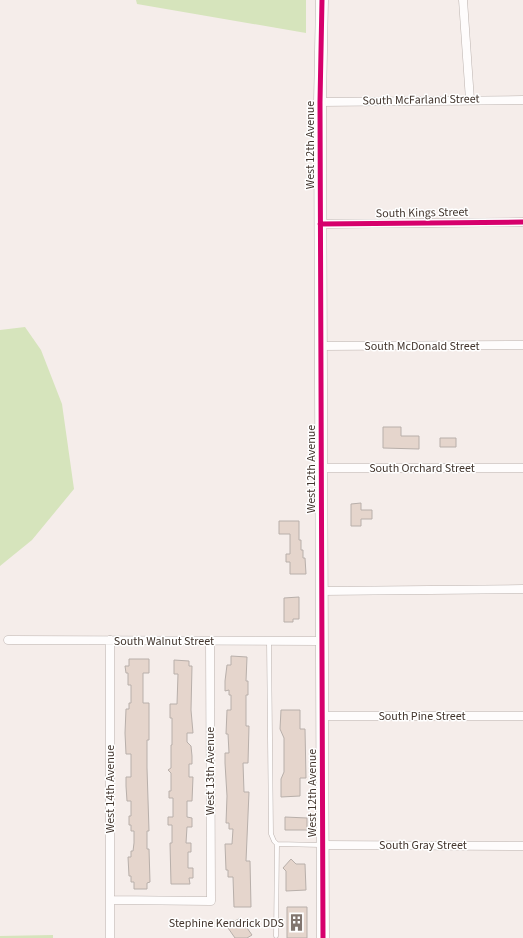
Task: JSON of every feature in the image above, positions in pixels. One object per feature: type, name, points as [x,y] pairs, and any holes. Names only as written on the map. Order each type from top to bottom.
[{"type":"main road","name":"West 12th Avenue","points":[[322,0],[320,102],[322,938]]},
{"type":"street","points":[[463,0],[470,100]]},
{"type":"street","name":"South McFarland Street","points":[[320,102],[523,100]]},
{"type":"street","name":"South Kings Street","points":[[320,224],[523,222]]},
{"type":"street","name":"South McDonald Street","points":[[320,346],[523,345]]},
{"type":"street","name":"South Orchard Street","points":[[321,468],[523,468]]},
{"type":"street","points":[[321,591],[523,589]]},
{"type":"street","name":"South Walnut Street","points":[[8,640],[321,641]]},
{"type":"street","name":"West 14th Avenue","points":[[110,640],[110,938]]},
{"type":"street","name":"West 13th Avenue","points":[[110,900],[210,901],[210,641]]},
{"type":"street","name":"South Pine Street","points":[[322,716],[523,716]]},
{"type":"street","name":"South Gray Street","points":[[322,845],[523,846]]},
{"type":"lane","points":[[269,642],[270,834],[277,844],[276,936]]},
{"type":"lane","points":[[277,844],[322,845]]},
{"type":"green space","points":[[136,0],[306,0],[306,33],[137,4]]},
{"type":"green space","points":[[25,327],[41,350],[62,404],[74,489],[32,540],[0,566],[0,330]]},
{"type":"green space","points":[[53,935],[53,938],[0,938],[0,936]]},
{"type":"building","points":[[383,427],[401,427],[401,436],[419,436],[419,449],[383,448]]},
{"type":"building","points":[[440,438],[456,438],[456,447],[440,447]]},
{"type":"building","points":[[361,503],[361,510],[372,510],[372,519],[361,519],[361,526],[351,526],[351,504]]},
{"type":"building","points":[[279,521],[299,521],[299,540],[301,540],[303,558],[305,558],[306,574],[290,574],[290,562],[286,562],[286,554],[290,554],[290,534],[279,534]]},
{"type":"building","points":[[299,597],[299,619],[293,619],[293,622],[284,622],[284,598]]},
{"type":"building","points":[[231,656],[247,657],[246,681],[248,681],[248,695],[246,695],[246,726],[249,726],[248,763],[243,763],[244,792],[249,792],[246,861],[250,861],[251,907],[234,907],[233,877],[228,877],[228,870],[226,870],[225,844],[232,844],[233,829],[229,829],[229,823],[226,823],[227,796],[225,763],[225,753],[229,753],[228,734],[226,734],[227,710],[231,710],[231,695],[229,695],[229,690],[225,691],[225,681],[227,665],[231,665]]},
{"type":"building","points":[[129,659],[149,659],[149,673],[143,673],[143,703],[149,703],[147,768],[149,831],[147,831],[147,849],[149,849],[150,882],[147,883],[147,889],[134,889],[134,882],[131,882],[131,876],[129,876],[128,857],[131,857],[131,851],[133,851],[134,831],[131,831],[131,825],[129,825],[129,816],[131,816],[131,801],[127,801],[126,786],[126,777],[131,777],[131,754],[126,754],[125,733],[126,709],[129,709],[129,703],[131,703],[131,685],[128,685],[128,673],[126,673],[125,666],[129,666]]},
{"type":"building","points":[[174,660],[189,661],[189,666],[192,666],[191,710],[193,733],[187,733],[187,742],[191,746],[192,756],[192,764],[189,764],[189,777],[193,777],[192,801],[187,801],[187,817],[192,818],[192,827],[187,827],[186,843],[191,843],[191,852],[188,852],[188,868],[193,868],[193,878],[189,878],[190,884],[171,884],[170,843],[172,843],[172,825],[168,825],[168,817],[173,817],[173,798],[169,798],[169,791],[171,791],[171,773],[168,770],[171,768],[172,745],[172,718],[170,718],[170,704],[177,704],[178,674],[174,674]]},
{"type":"building","points":[[281,710],[300,710],[300,729],[305,729],[306,778],[300,778],[300,796],[281,797],[281,779],[284,772],[284,738],[280,729]]},
{"type":"building","points":[[285,817],[307,818],[307,830],[285,830]]},
{"type":"building","points":[[291,859],[296,864],[305,864],[306,890],[286,891],[286,871],[283,868]]},
{"type":"building","name":"Stephine Kendrick DDS","points":[[287,907],[307,907],[307,938],[287,938]]},
{"type":"building","points":[[240,918],[252,935],[247,938],[235,938],[226,925],[233,920],[235,921]]},
{"type":"cycle path","points":[[322,0],[320,102],[323,938]]},
{"type":"cycle path","points":[[320,224],[523,222]]},
{"type":"place","name":"Stephine Kendrick DDS","points":[[297,923]]}]
